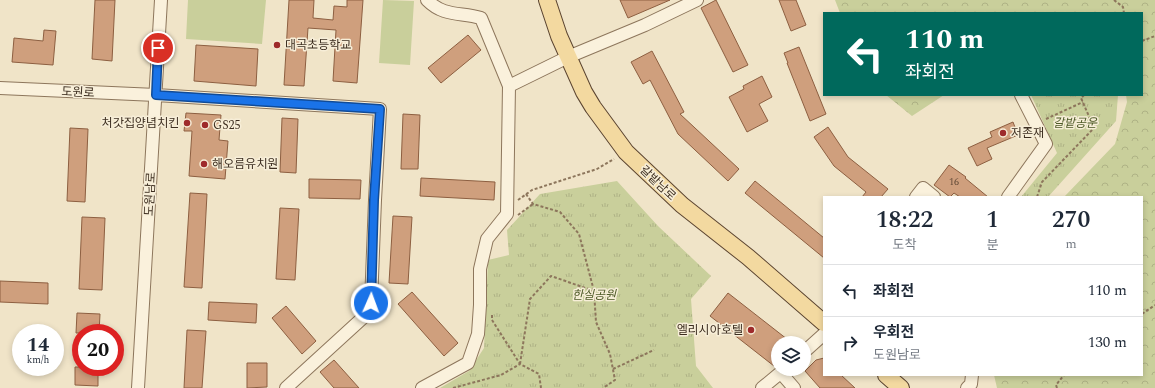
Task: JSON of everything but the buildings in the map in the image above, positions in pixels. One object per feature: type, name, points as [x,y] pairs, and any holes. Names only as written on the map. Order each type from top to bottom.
[{"type":"main road","name":"갈밭남로","points":[[547,0],[568,57],[584,92],[626,152],[682,205],[748,257],[823,322]]},
{"type":"main road","points":[[887,376],[901,388]]},
{"type":"street","name":"도원남로","points":[[138,388],[161,0]]},
{"type":"street","points":[[422,388],[468,362],[478,334],[480,269],[487,239],[507,214],[512,213],[509,86],[481,18],[471,15],[448,13],[434,7],[427,0]]},
{"type":"street","points":[[509,86],[568,57],[645,25],[697,0]]},
{"type":"street","name":"도원로","points":[[0,88],[156,95],[380,109],[374,200],[371,303],[367,314],[286,388]]},
{"type":"street","points":[[1009,196],[1046,144],[1022,96]]},
{"type":"street","points":[[917,196],[923,188],[933,196]]},
{"type":"street","points":[[811,346],[823,335]]},
{"type":"street","points":[[762,388],[777,376]]},
{"type":"street","points":[[786,376],[794,388]]},
{"type":"path","points":[[1114,0],[1123,8],[1124,12]]},
{"type":"path","points":[[1143,41],[1155,36]]},
{"type":"path","points":[[1037,196],[1042,182],[1094,128],[1081,98],[1083,96]]},
{"type":"path","points":[[1036,124],[1083,102]]},
{"type":"path","points":[[512,213],[526,194],[532,190],[597,169],[626,152]]},
{"type":"path","points":[[526,194],[533,204],[560,212],[579,234],[594,291],[596,322],[610,354],[615,380],[602,388]]},
{"type":"path","points":[[512,213],[533,204]]},
{"type":"path","points":[[520,364],[530,299],[551,276],[594,291]]},
{"type":"path","points":[[1143,313],[1155,305]]},
{"type":"path","points":[[491,312],[492,320],[520,364],[539,374],[542,388]]},
{"type":"path","points":[[613,369],[654,350]]},
{"type":"path","points":[[453,388],[501,375],[520,364]]},
{"type":"path","points":[[1057,388],[1056,385],[1063,376]]},
{"type":"green space","points":[[188,0],[266,0],[262,44],[186,39]]},
{"type":"green space","points":[[383,0],[414,1],[410,65],[379,63]]},
{"type":"green space","points":[[835,0],[1155,0],[1155,388],[997,388],[994,376],[1143,376],[1143,196],[1065,196],[1115,144],[1127,102],[1126,96],[1143,96],[1143,12],[840,12]]},
{"type":"green space","points":[[887,96],[942,96],[912,116]]},
{"type":"green space","name":"갈밭공운","points":[[1031,96],[1118,96],[1116,121],[1049,196],[1022,196],[1057,153]]},
{"type":"green space","name":"한실공원","points":[[617,181],[658,226],[711,276],[691,299],[696,366],[713,388],[440,388],[469,371],[484,348],[488,260],[509,255],[507,230],[540,194]]},
{"type":"place","name":"대곡초등학교","points":[[277,45]]},
{"type":"place","name":"처갓집양념치킨","points":[[187,123]]},
{"type":"place","name":"GS25","points":[[205,125]]},
{"type":"place","name":"저존재","points":[[1003,133]]},
{"type":"place","name":"해오름유치원","points":[[204,164]]},
{"type":"place","name":"엘리시아호텔","points":[[751,330]]},
{"type":"route","points":[[158,48],[156,95],[380,109],[374,200],[371,303]]}]
